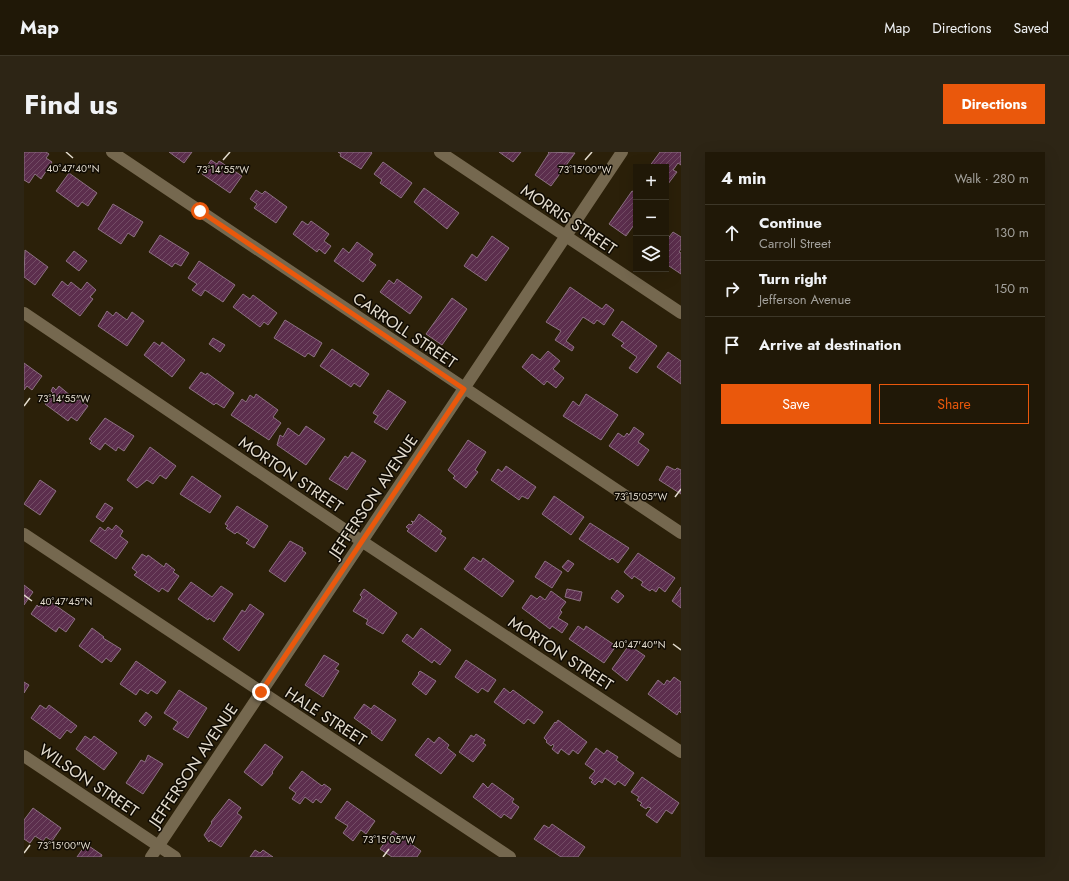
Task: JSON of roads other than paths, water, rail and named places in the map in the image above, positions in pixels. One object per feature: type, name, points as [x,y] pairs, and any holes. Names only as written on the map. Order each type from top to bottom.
[{"type":"street","name":"CARROLL STREET","points":[[112,152],[681,534]]},
{"type":"street","name":"MORRIS STREET","points":[[440,152],[681,313]]},
{"type":"street","name":"JEFFERSON AVENUE","points":[[151,857],[302,629],[363,542],[622,152]]},
{"type":"street","name":"MORTON STREET","points":[[24,314],[363,542],[681,752]]},
{"type":"street","name":"HALE STREET","points":[[24,534],[510,857]]},
{"type":"street","name":"WILSON STREET","points":[[24,756],[175,857]]}]
